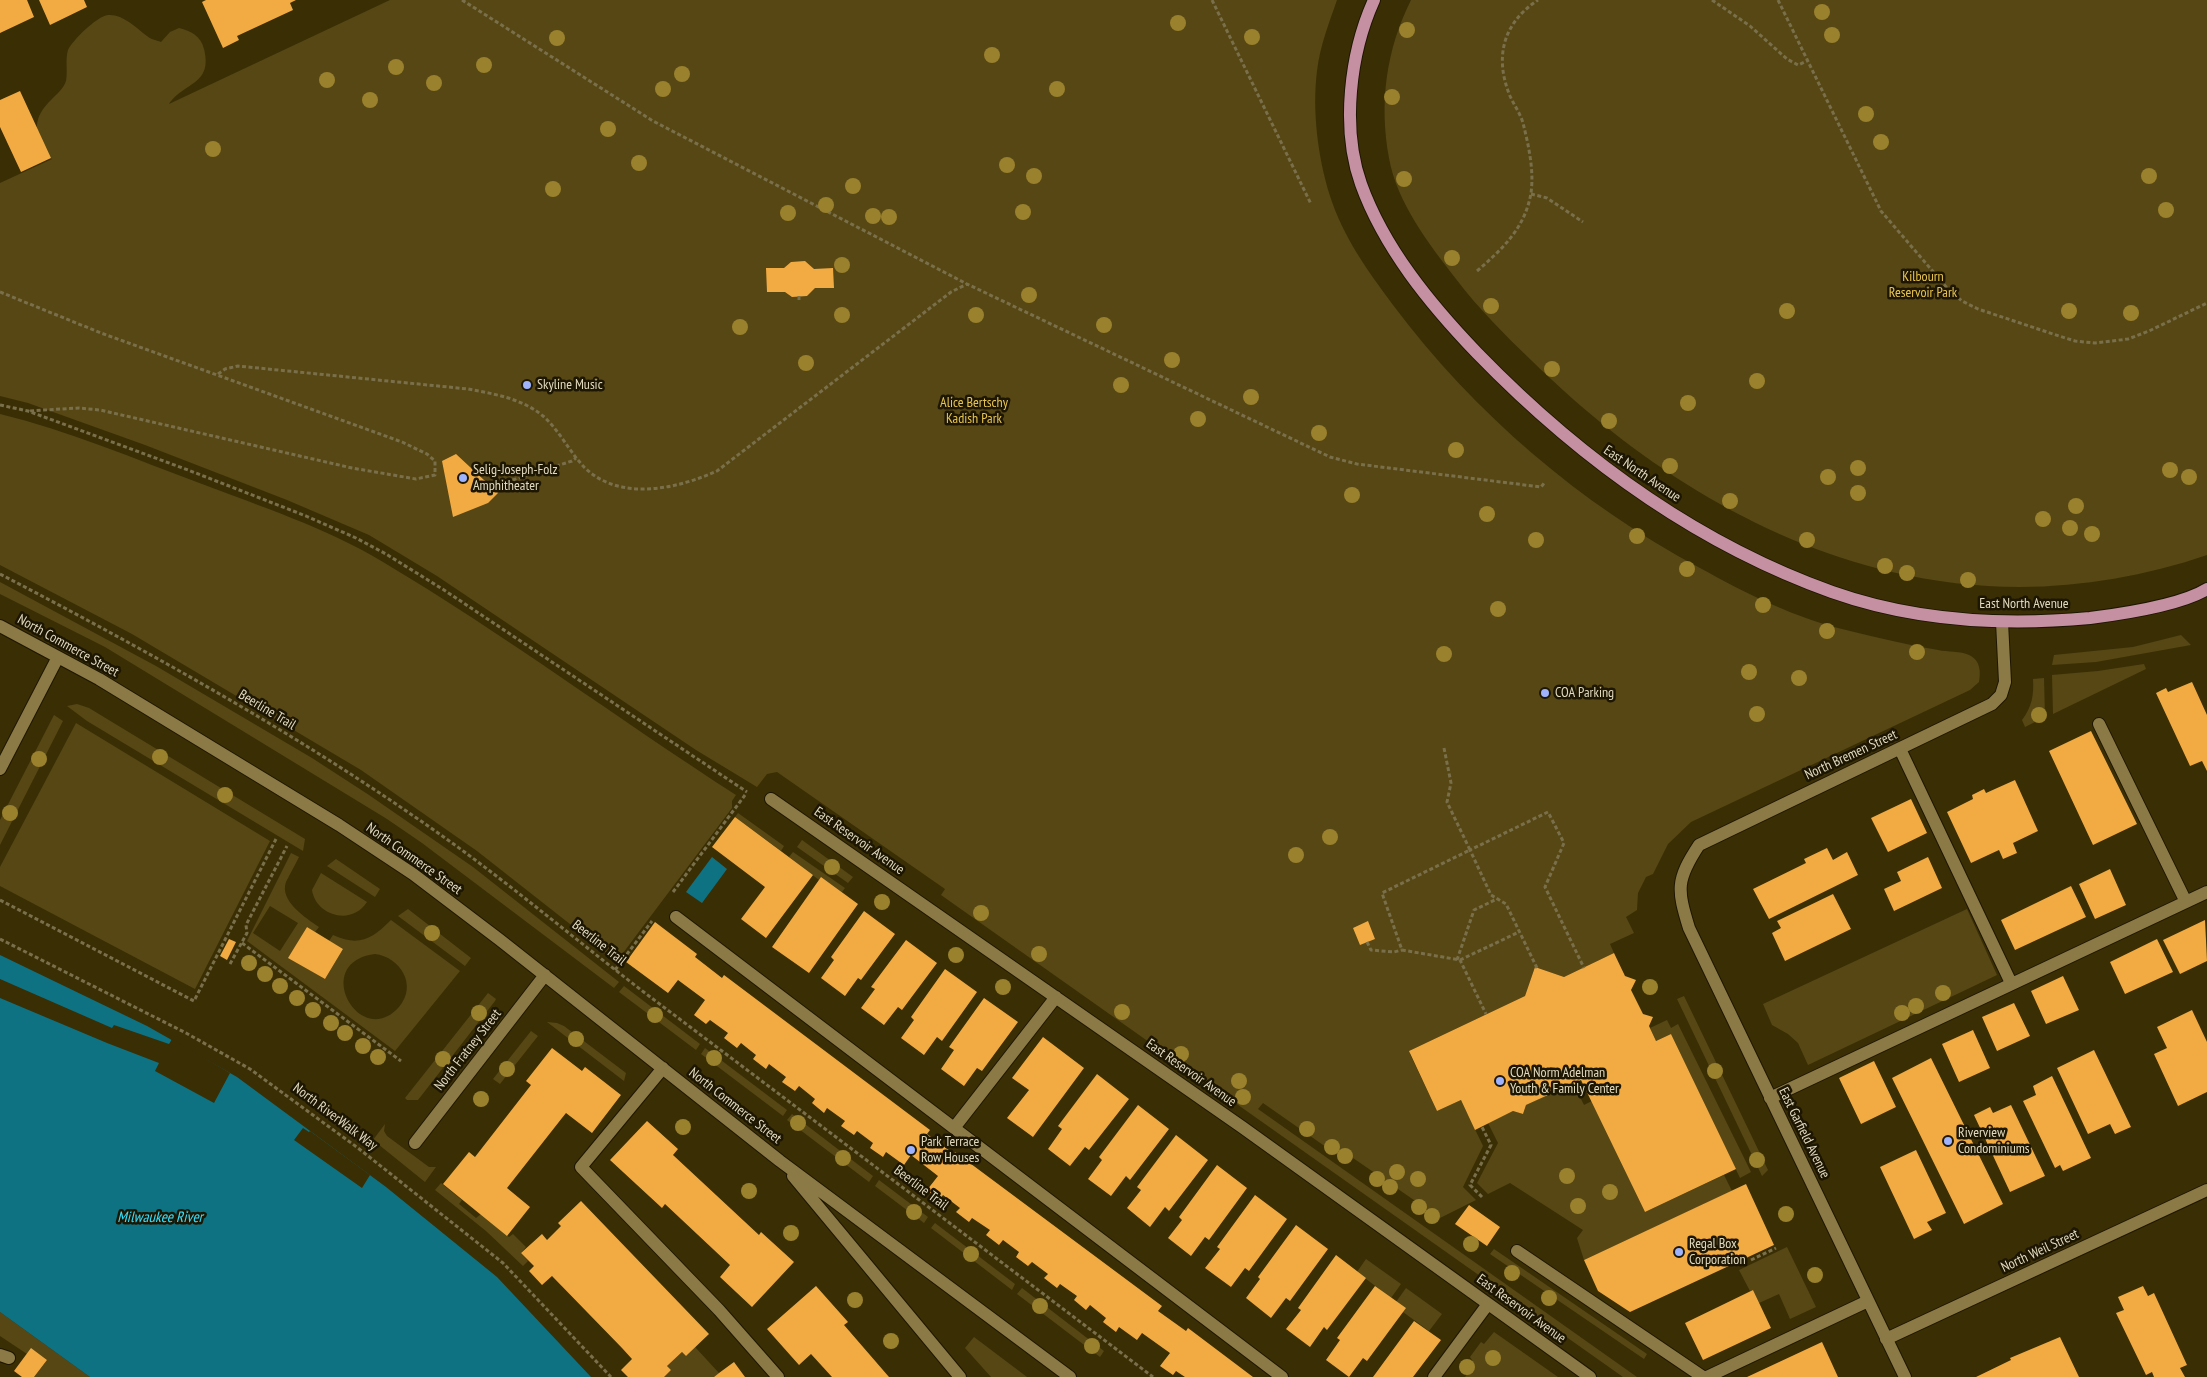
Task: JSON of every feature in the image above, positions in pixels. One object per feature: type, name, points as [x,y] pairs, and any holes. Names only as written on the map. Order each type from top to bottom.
[{"type":"main road","name":"East North Avenue","points":[[1374,0],[1364,21],[1353,72],[1350,105],[1352,141],[1360,181],[1378,224],[1402,263],[1434,305],[1491,367],[1555,428],[1625,483],[1702,532],[1744,554],[1833,592],[1884,606],[1935,616],[2002,622],[2043,622],[2111,616],[2168,603],[2205,592]]},
{"type":"street","name":"North Bremen Street","points":[[1681,901],[1680,884],[1686,866],[1699,845],[1987,707],[2002,695],[2005,682],[2002,622]]},
{"type":"street","name":"North Commerce Street","points":[[0,626],[99,679],[387,856],[545,974],[780,1161],[1070,1377]]},
{"type":"street","points":[[0,769],[58,657]]},
{"type":"street","points":[[2099,724],[2186,902]]},
{"type":"street","points":[[1900,748],[2012,983]]},
{"type":"street","name":"East Reservoir Avenue","points":[[771,798],[1056,997],[1590,1377]]},
{"type":"street","points":[[1770,1098],[2207,892]]},
{"type":"street","name":"East Garfield Avenue","points":[[1681,901],[1689,928],[1905,1377]]},
{"type":"street","points":[[676,916],[1282,1377]]},
{"type":"street","name":"North Fratney Street","points":[[415,1143],[545,974]]},
{"type":"street","points":[[954,1128],[1056,997]]},
{"type":"street","points":[[663,1068],[581,1167],[724,1315],[778,1377]]},
{"type":"street","name":"North Commerce Street","points":[[780,1161],[960,1377]]},
{"type":"street","name":"North Weil Street","points":[[1886,1339],[2207,1190]]},
{"type":"street","points":[[1517,1252],[1703,1377]]},
{"type":"street","points":[[1707,1377],[1868,1302]]},
{"type":"street","points":[[1434,1377],[1488,1304]]},
{"type":"path","points":[[462,0],[653,121],[967,284],[1330,457],[1357,464],[1541,487],[1545,482]]},
{"type":"path","points":[[1212,0],[1311,204]]},
{"type":"path","points":[[1478,270],[1507,244],[1523,217],[1531,194],[1531,172],[1522,123],[1510,96],[1503,61],[1507,33],[1520,14],[1538,0]]},
{"type":"path","points":[[1712,0],[1750,26],[1787,59],[1798,65],[1809,60]]},
{"type":"path","points":[[1778,0],[1809,60],[1880,211],[1948,289],[1962,301],[1978,309],[2075,341],[2095,342],[2128,339],[2207,303]]},
{"type":"path","points":[[1531,194],[1547,198],[1583,222]]},
{"type":"path","points":[[217,374],[225,369],[238,366],[468,389],[504,396],[532,409],[544,417],[591,474],[629,488],[663,489],[697,480],[717,471],[951,292],[967,284]]},
{"type":"path","points":[[0,292],[101,333],[402,442],[427,454],[435,462],[435,475],[416,479],[352,468],[100,410],[80,408],[28,412]]},
{"type":"path","points":[[799,296],[799,301]]},
{"type":"path","points":[[0,405],[28,412],[188,470],[356,538],[444,590],[747,792],[757,797],[771,798]]},
{"type":"path","points":[[494,486],[572,461],[576,458]]},
{"type":"path","name":"Beerline Trail","points":[[0,574],[131,643],[350,774],[474,859],[615,970],[1153,1377]]},
{"type":"path","points":[[1444,748],[1451,782],[1446,802],[1491,895],[1506,904],[1537,968]]},
{"type":"path","points":[[673,892],[747,792]]},
{"type":"path","points":[[1402,950],[1382,893],[1548,812],[1564,843],[1544,887],[1584,968]]},
{"type":"path","points":[[0,900],[194,1001],[276,839]]},
{"type":"path","points":[[230,964],[247,933],[246,925],[287,846]]},
{"type":"path","points":[[1459,960],[1474,910],[1497,898]]},
{"type":"path","points":[[615,970],[655,916]]},
{"type":"path","points":[[1367,942],[1371,950],[1394,952],[1402,950],[1459,960],[1520,934]]},
{"type":"path","name":"North RiverWalk Way","points":[[0,939],[186,1033],[258,1074],[358,1148],[503,1263],[611,1377]]},
{"type":"path","points":[[242,943],[401,1061]]},
{"type":"path","points":[[1459,960],[1486,1014]]},
{"type":"path","points":[[1482,1127],[1491,1145],[1470,1185],[1482,1197]]},
{"type":"path","points":[[1751,1260],[1776,1248]]},
{"type":"green space","name":"Alice Bertschy Kadish Park","points":[[390,0],[1337,0],[1320,53],[1315,102],[1319,150],[1330,196],[1349,240],[1374,279],[1425,345],[1458,383],[1494,419],[1571,485],[1656,543],[1718,578],[1773,605],[1830,626],[1942,651],[1962,653],[1973,657],[1978,663],[1980,674],[1979,682],[1970,690],[1691,822],[1668,844],[1653,874],[1646,877],[1638,893],[1637,910],[1626,917],[1634,933],[1610,944],[1614,953],[1564,977],[1535,967],[1525,996],[1411,1050],[1410,1054],[1437,1111],[1461,1100],[1483,1146],[1463,1187],[1476,1200],[1440,1218],[1353,1158],[1346,1161],[1263,1103],[1258,1109],[1637,1377],[1623,1377],[941,895],[945,889],[777,772],[767,774],[757,787],[696,750],[437,576],[369,535],[287,500],[145,445],[28,403],[0,396],[0,183],[52,159],[43,155],[37,132],[38,119],[41,112],[65,84],[68,50],[80,35],[103,16],[113,15],[124,19],[151,39],[161,42],[170,32],[179,28],[195,35],[203,44],[206,61],[204,70],[196,82],[182,91],[169,104]]},
{"type":"green space","name":"Kilbourn Reservoir Park","points":[[1411,0],[2207,0],[2207,555],[2169,567],[2130,576],[2051,586],[2011,587],[1932,580],[1892,572],[1841,557],[1791,539],[1743,517],[1697,491],[1653,462],[1610,430],[1570,396],[1502,331],[1473,300],[1446,266],[1415,222],[1407,207],[1393,175],[1389,158],[1386,137],[1385,97],[1390,57],[1402,19]]},
{"type":"green space","points":[[0,414],[77,437],[127,455],[317,528],[362,550],[473,618],[736,795],[732,801],[732,808],[617,961],[477,851],[361,770],[132,634],[0,565]]},
{"type":"green space","points":[[0,582],[156,666],[312,758],[473,867],[619,982],[614,988],[422,843],[387,819],[105,647],[0,594]]},
{"type":"green space","points":[[2181,635],[2191,645],[2096,662],[2052,665],[2054,655],[2133,647]]},
{"type":"green space","points":[[2144,664],[2146,669],[2053,714],[2052,675]]},
{"type":"green space","points":[[2044,678],[2045,717],[2025,727],[2022,720],[2032,701],[2033,679]]},
{"type":"green space","points":[[77,704],[89,708],[305,839],[303,851],[87,721],[67,706]]},
{"type":"green space","points":[[54,715],[63,721],[0,845],[0,820]]},
{"type":"green space","points":[[76,723],[270,841],[195,989],[0,886],[0,867]]},
{"type":"green space","points":[[738,813],[784,846],[781,851],[735,817]]},
{"type":"green space","points":[[802,840],[853,877],[848,883],[797,847]]},
{"type":"green space","points":[[793,852],[845,888],[842,892],[821,878],[819,880],[789,857]]},
{"type":"green space","points":[[291,853],[299,857],[286,882],[286,896],[295,908],[319,927],[315,932],[307,927],[289,958],[325,979],[343,949],[329,941],[333,935],[342,939],[358,941],[378,932],[391,920],[460,971],[395,1051],[247,941]],"holes":[[[270,906],[298,923],[280,951],[253,933]],[[375,954],[384,956],[399,966],[406,981],[407,990],[404,999],[399,1007],[384,1018],[370,1018],[357,1012],[348,1000],[344,986],[346,972],[356,960]]]},
{"type":"green space","points":[[336,859],[380,889],[375,897],[327,866]]},
{"type":"green space","points":[[321,873],[367,902],[353,914],[344,916],[327,912],[315,899],[312,890]]},
{"type":"green space","points":[[408,909],[471,958],[465,966],[398,916]]},
{"type":"green space","points":[[1967,909],[1997,975],[1808,1065],[1798,1043],[1788,1034],[1772,1025],[1763,1004]]},
{"type":"green space","points":[[624,986],[700,1044],[696,1050],[619,992]]},
{"type":"green space","points":[[488,993],[496,999],[495,1001],[418,1100],[407,1100],[405,1098]]},
{"type":"green space","points":[[1684,996],[1768,1170],[1762,1176],[1677,999]]},
{"type":"green space","points":[[1667,1020],[1671,1028],[1678,1024],[1751,1172],[1740,1178],[1671,1034],[1656,1041],[1650,1028]]},
{"type":"green space","points":[[547,1022],[564,1026],[626,1073],[624,1081]]},
{"type":"green space","points":[[531,1031],[538,1036],[500,1084],[493,1079]]},
{"type":"green space","points":[[705,1048],[787,1110],[783,1116],[701,1054]]},
{"type":"green space","points":[[1573,1083],[1584,1105],[1592,1101],[1645,1212],[1724,1175],[1732,1191],[1584,1260],[1577,1238],[1583,1230],[1510,1183],[1488,1194],[1477,1183],[1498,1143],[1488,1123],[1513,1111],[1523,1114],[1526,1105]]},
{"type":"green space","points":[[792,1114],[873,1176],[869,1182],[787,1120]]},
{"type":"green space","points":[[385,1124],[384,1131],[387,1136],[429,1167],[436,1167],[425,1182],[373,1140]]},
{"type":"green space","points":[[879,1180],[928,1217],[924,1223],[875,1186]]},
{"type":"green space","points":[[441,1183],[462,1200],[459,1204],[476,1218],[481,1214],[509,1237],[513,1234],[526,1247],[521,1253],[528,1261],[523,1266],[486,1231],[435,1190]]},
{"type":"green space","points":[[935,1223],[1015,1284],[1012,1290],[931,1228]]},
{"type":"green space","points":[[1787,1247],[1816,1307],[1790,1319],[1779,1294],[1759,1303],[1753,1290],[1750,1291],[1739,1270]]},
{"type":"green space","points":[[1494,1249],[1647,1354],[1644,1359],[1490,1254]]},
{"type":"green space","points":[[1366,1259],[1401,1284],[1391,1298],[1357,1272]]},
{"type":"green space","points":[[1022,1288],[1104,1351],[1100,1357],[1017,1294]]},
{"type":"green space","points":[[1406,1288],[1442,1314],[1429,1331],[1403,1312],[1396,1302]]},
{"type":"green space","points":[[0,1312],[90,1377],[34,1377],[47,1360],[32,1349],[27,1354],[0,1336]]},
{"type":"green space","points":[[1494,1332],[1558,1377],[1465,1377],[1473,1366],[1470,1357],[1481,1342],[1484,1344]]},
{"type":"green space","points":[[974,1337],[1027,1377],[991,1377],[965,1348]]},
{"type":"green space","points":[[695,1347],[719,1373],[714,1377],[664,1377],[671,1370],[667,1366],[682,1352],[686,1356]]},
{"type":"water","points":[[712,857],[727,869],[702,903],[686,892]]},
{"type":"water","name":"Milwaukee River","points":[[0,955],[147,1026],[237,1077],[386,1187],[497,1277],[591,1377],[90,1377],[0,1312]]},
{"type":"pier","points":[[0,979],[112,1028],[114,1025],[169,1044],[172,1039],[230,1073],[214,1103],[155,1071],[159,1063],[0,998]]},
{"type":"pier","points":[[303,1128],[310,1131],[370,1175],[362,1188],[294,1140]]},
{"type":"building","points":[[0,0],[27,0],[34,17],[0,33]]},
{"type":"building","points":[[39,0],[84,0],[87,7],[50,25]]},
{"type":"building","points":[[206,0],[296,0],[290,3],[293,10],[237,36],[239,40],[223,48],[202,2]]},
{"type":"building","points":[[20,91],[51,158],[21,172],[0,127],[0,100]]},
{"type":"building","points":[[805,261],[814,269],[833,268],[834,288],[815,288],[807,296],[792,297],[785,292],[767,292],[766,268],[784,268],[791,262]]},
{"type":"building","name":"Selig-Joseph-Folz Amphitheater","points":[[456,454],[498,493],[488,503],[453,517],[442,461]]},
{"type":"building","points":[[2192,682],[2207,715],[2207,771],[2202,761],[2190,766],[2156,693],[2166,688],[2168,692]]},
{"type":"building","points":[[2091,731],[2137,824],[2093,845],[2049,751]]},
{"type":"building","points":[[2015,780],[2038,831],[2013,843],[2017,853],[2003,859],[1999,850],[1971,863],[1947,812],[1973,799],[1972,795],[1984,789],[1986,793]]},
{"type":"building","points":[[1911,799],[1927,833],[1888,852],[1871,818]]},
{"type":"building","points":[[735,817],[813,875],[766,938],[741,919],[765,887],[712,847]]},
{"type":"building","points":[[1827,848],[1833,860],[1847,852],[1858,875],[1769,919],[1753,889],[1806,863],[1804,859]]},
{"type":"building","points":[[1928,857],[1942,888],[1894,911],[1884,889],[1901,881],[1897,872]]},
{"type":"building","points":[[2110,869],[2126,905],[2095,919],[2079,884]]},
{"type":"building","points":[[821,877],[858,904],[809,973],[772,947]]},
{"type":"building","points":[[2071,886],[2086,917],[2015,950],[2001,920]]},
{"type":"building","points":[[1833,894],[1851,929],[1785,961],[1772,933],[1781,928],[1777,921]]},
{"type":"building","points":[[864,911],[895,934],[861,980],[858,978],[845,996],[821,978],[834,960],[831,957]]},
{"type":"building","points":[[2205,920],[2207,961],[2180,974],[2163,940]]},
{"type":"building","points":[[1368,921],[1375,939],[1360,945],[1353,928]]},
{"type":"building","name":"Park Terrace Row Houses","points":[[655,922],[697,954],[695,957],[722,978],[724,975],[930,1130],[927,1134],[954,1154],[955,1152],[1162,1306],[1158,1311],[1186,1331],[1188,1328],[1253,1377],[1185,1377],[1176,1371],[1173,1375],[1160,1366],[1170,1353],[1142,1333],[1137,1340],[1119,1327],[1116,1332],[1103,1322],[1106,1318],[1090,1305],[1086,1310],[1074,1300],[1077,1296],[1060,1284],[1057,1288],[1044,1278],[1048,1274],[1032,1262],[1028,1266],[1016,1257],[1019,1252],[1003,1240],[999,1245],[986,1235],[990,1230],[972,1218],[969,1222],[956,1212],[960,1208],[943,1195],[939,1200],[927,1190],[938,1176],[911,1155],[904,1165],[886,1152],[883,1157],[870,1148],[873,1143],[857,1131],[854,1135],[841,1126],[845,1121],[827,1108],[824,1113],[812,1103],[815,1099],[799,1086],[795,1091],[782,1082],[786,1077],[769,1064],[766,1069],[753,1059],[756,1055],[741,1043],[737,1048],[724,1038],[728,1033],[710,1020],[706,1024],[694,1015],[705,1000],[678,980],[668,993],[626,962]]},
{"type":"building","points":[[307,927],[343,949],[325,979],[288,958]]},
{"type":"building","points":[[229,939],[236,942],[227,960],[220,956]]},
{"type":"building","points":[[2157,939],[2173,972],[2125,994],[2110,962]]},
{"type":"building","points":[[906,940],[937,963],[902,1010],[898,1007],[884,1025],[861,1008],[875,989],[871,987]]},
{"type":"building","name":"COA Norm Adelman Youth & Family Center","points":[[1614,953],[1625,976],[1636,980],[1631,990],[1643,1014],[1653,1017],[1649,1026],[1656,1041],[1671,1034],[1736,1169],[1645,1212],[1581,1080],[1526,1105],[1523,1114],[1513,1111],[1475,1130],[1461,1100],[1437,1111],[1409,1051],[1525,996],[1535,967],[1564,977]]},
{"type":"building","points":[[945,969],[977,992],[942,1041],[937,1037],[924,1055],[901,1038],[914,1020],[911,1017]]},
{"type":"building","points":[[2063,976],[2079,1010],[2046,1024],[2031,991]]},
{"type":"building","points":[[984,998],[1018,1022],[982,1071],[977,1068],[964,1086],[941,1069],[954,1050],[949,1047]]},
{"type":"building","points":[[2014,1003],[2030,1036],[1997,1051],[1982,1017]]},
{"type":"building","points":[[2192,1010],[2207,1042],[2207,1092],[2178,1106],[2154,1054],[2167,1048],[2157,1027]]},
{"type":"building","points":[[1973,1030],[1990,1068],[1959,1082],[1942,1044]]},
{"type":"building","points":[[1043,1037],[1084,1068],[1033,1137],[1007,1118],[1029,1090],[1012,1078]]},
{"type":"building","points":[[552,1048],[582,1071],[585,1067],[621,1095],[592,1133],[566,1113],[507,1188],[530,1207],[507,1236],[443,1184],[469,1152],[475,1157],[531,1085],[526,1081]]},
{"type":"building","points":[[2094,1050],[2131,1127],[2115,1134],[2110,1124],[2088,1134],[2057,1068]]},
{"type":"building","name":"Riverview Condominiums","points":[[1931,1058],[2003,1204],[1964,1224],[1892,1078]]},
{"type":"building","points":[[1874,1061],[1896,1107],[1861,1124],[1839,1078]]},
{"type":"building","points":[[1097,1074],[1129,1099],[1089,1150],[1085,1147],[1070,1166],[1048,1149],[1062,1129],[1058,1126]]},
{"type":"building","points":[[2052,1076],[2091,1158],[2063,1171],[2060,1165],[2055,1168],[2023,1101],[2036,1095],[2033,1086]]},
{"type":"building","points":[[1138,1105],[1169,1129],[1130,1180],[1126,1176],[1111,1196],[1088,1179],[1102,1160],[1099,1157]]},
{"type":"building","points":[[2011,1105],[2045,1176],[2010,1192],[1974,1115],[1990,1107],[1993,1113]]},
{"type":"building","points":[[647,1121],[678,1149],[673,1155],[759,1235],[761,1232],[794,1262],[752,1307],[720,1277],[730,1265],[665,1204],[662,1208],[610,1160]]},
{"type":"building","points":[[1176,1135],[1208,1160],[1169,1211],[1165,1207],[1150,1227],[1127,1208],[1141,1190],[1137,1187]]},
{"type":"building","points":[[1916,1150],[1946,1213],[1927,1222],[1932,1230],[1914,1239],[1880,1167]]},
{"type":"building","points":[[1217,1165],[1247,1188],[1209,1240],[1205,1237],[1191,1256],[1168,1238],[1182,1220],[1179,1217]]},
{"type":"building","name":"Regal Box Corporation","points":[[1746,1184],[1774,1245],[1630,1312],[1598,1291],[1584,1260]]},
{"type":"building","points":[[1255,1195],[1287,1219],[1249,1271],[1245,1268],[1231,1287],[1205,1268],[1220,1249],[1217,1247]]},
{"type":"building","points":[[581,1201],[709,1334],[686,1356],[682,1352],[667,1366],[671,1370],[664,1377],[628,1377],[621,1370],[632,1359],[622,1348],[552,1276],[542,1285],[529,1271],[534,1266],[521,1253],[542,1234],[547,1240],[561,1226],[558,1223]]},
{"type":"building","points":[[1469,1205],[1500,1227],[1487,1246],[1455,1224]]},
{"type":"building","points":[[1296,1225],[1328,1249],[1290,1301],[1286,1298],[1271,1318],[1246,1298],[1260,1279],[1258,1277]]},
{"type":"building","points":[[1336,1255],[1366,1278],[1327,1330],[1324,1327],[1310,1347],[1286,1329],[1301,1310],[1298,1308]]},
{"type":"building","points":[[816,1286],[848,1322],[844,1325],[889,1377],[832,1377],[811,1354],[799,1365],[767,1329]]},
{"type":"building","points":[[1375,1286],[1406,1308],[1367,1361],[1363,1358],[1349,1377],[1326,1360],[1340,1340],[1337,1338]]},
{"type":"building","points":[[2143,1286],[2148,1296],[2154,1293],[2187,1365],[2180,1368],[2185,1377],[2154,1377],[2152,1372],[2146,1375],[2116,1313],[2124,1310],[2118,1297]]},
{"type":"building","points":[[1753,1290],[1771,1328],[1703,1360],[1685,1323]]},
{"type":"building","points":[[1414,1321],[1441,1340],[1413,1377],[1373,1377]]},
{"type":"building","points":[[2060,1337],[2079,1377],[1976,1377],[2011,1360],[2010,1358]]},
{"type":"building","points":[[1822,1342],[1838,1377],[1747,1377]]},
{"type":"building","points":[[31,1348],[47,1360],[34,1377],[22,1377],[14,1371]]},
{"type":"building","points":[[734,1362],[745,1377],[714,1377],[719,1373]]},
{"type":"place","name":"Skyline Music","points":[[527,385]]},
{"type":"place","name":"Selig-Joseph-Folz Amphitheater","points":[[463,478]]},
{"type":"place","name":"COA Parking","points":[[1545,693]]},
{"type":"place","name":"COA Norm Adelman Youth & Family Center","points":[[1500,1081]]},
{"type":"place","name":"Riverview Condominiums","points":[[1948,1141]]},
{"type":"place","name":"Park Terrace Row Houses","points":[[911,1150]]},
{"type":"place","name":"Regal Box Corporation","points":[[1679,1252]]}]
